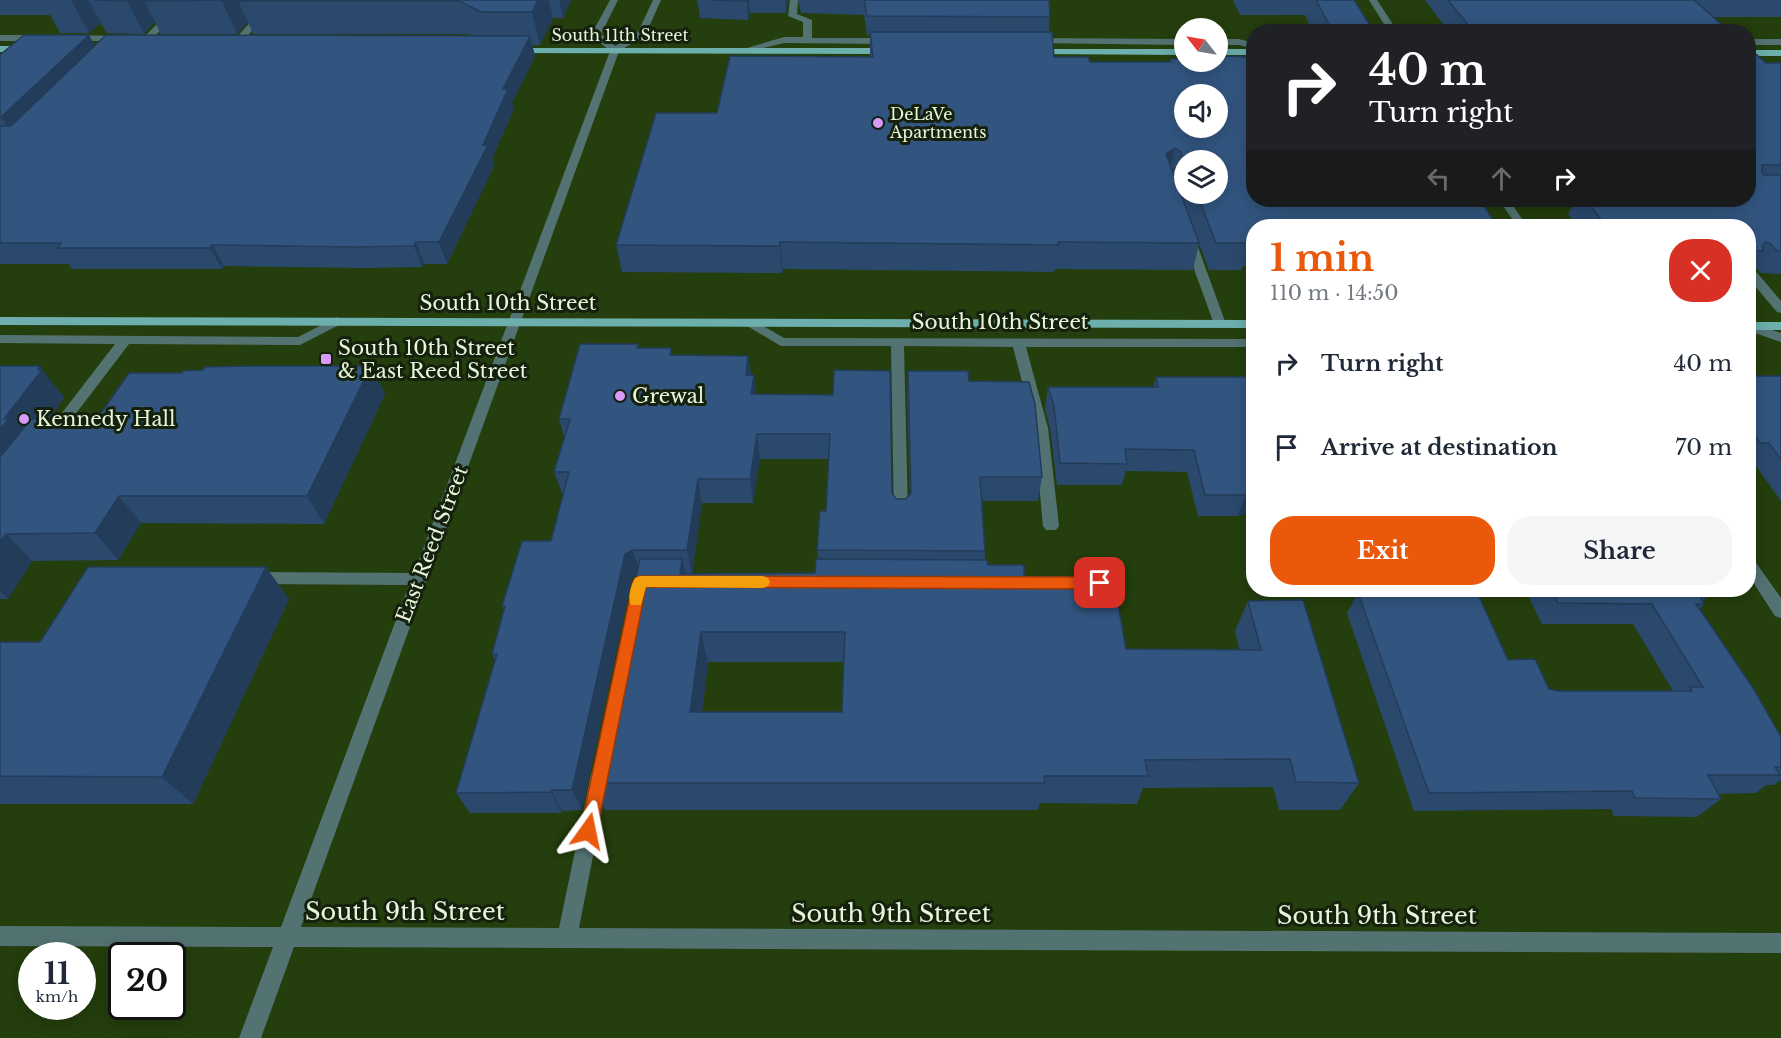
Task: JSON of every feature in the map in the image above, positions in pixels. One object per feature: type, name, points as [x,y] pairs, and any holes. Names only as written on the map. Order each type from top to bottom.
[{"type":"main road","name":"South 11th Street","points":[[501,50],[750,50],[902,46]]},
{"type":"main road","points":[[1020,46],[1174,52]]},
{"type":"main road","points":[[0,49],[37,50]]},
{"type":"main road","points":[[113,50],[125,50]]},
{"type":"main road","points":[[1228,52],[1246,52]]},
{"type":"main road","points":[[1756,53],[1781,53]]},
{"type":"main road","name":"South 10th Street","points":[[0,321],[1246,324]]},
{"type":"main road","points":[[1756,326],[1781,326]]},
{"type":"street","points":[[147,39],[186,0]]},
{"type":"street","points":[[240,39],[275,0]]},
{"type":"street","points":[[614,0],[596,34],[615,51],[642,34],[657,0]]},
{"type":"street","points":[[794,0],[792,16],[808,20],[807,40]]},
{"type":"street","points":[[1373,0],[1389,24]]},
{"type":"street","points":[[93,38],[107,25]]},
{"type":"street","points":[[0,38],[47,38]]},
{"type":"street","points":[[58,38],[126,39]]},
{"type":"street","points":[[136,39],[159,39]]},
{"type":"street","points":[[229,39],[252,39]]},
{"type":"street","name":"South 11th Street","points":[[750,50],[784,40],[902,46]]},
{"type":"street","points":[[1020,46],[1174,42]]},
{"type":"street","points":[[1228,42],[1246,44]]},
{"type":"street","points":[[1756,42],[1781,42]]},
{"type":"street","name":"East Reed Street","points":[[250,1038],[615,51]]},
{"type":"street","points":[[1186,231],[1220,324]]},
{"type":"street","points":[[1756,279],[1781,309]]},
{"type":"street","name":"South 10th Street","points":[[0,339],[300,341],[337,321]]},
{"type":"street","name":"South 10th Street","points":[[751,323],[781,342],[1246,343]]},
{"type":"street","points":[[1756,329],[1781,338]]},
{"type":"street","points":[[42,448],[125,340]]},
{"type":"street","points":[[897,341],[901,517]]},
{"type":"street","points":[[1018,342],[1041,428],[1051,526]]},
{"type":"street","points":[[1756,574],[1781,611]]},
{"type":"street","points":[[243,578],[419,579]]},
{"type":"street","points":[[567,938],[602,763]]},
{"type":"street","name":"South 9th Street","points":[[0,936],[1781,944]]},
{"type":"building","points":[[145,0],[222,0],[144,1]]},
{"type":"building","points":[[239,0],[538,0],[532,12],[481,12],[459,1]]},
{"type":"building","points":[[864,0],[1049,0],[1050,17],[867,16]]},
{"type":"building","points":[[1316,0],[1354,0],[1369,24],[1329,24]]},
{"type":"building","points":[[1448,0],[1694,0],[1721,24],[1468,24]]},
{"type":"building","points":[[870,32],[1052,32],[1054,57],[1088,57],[1090,62],[1171,62],[1170,59],[1174,59],[1174,72],[1228,72],[1228,56],[1246,57],[1246,207],[1485,207],[1492,219],[1246,219],[1246,243],[1216,243],[1201,204],[1228,204],[1228,150],[1178,150],[1175,148],[1166,154],[1174,176],[1174,204],[1185,204],[1199,243],[1058,242],[1058,245],[780,242],[780,246],[616,245],[656,113],[717,113],[730,56],[873,57]]},
{"type":"building","points":[[24,35],[89,35],[0,117],[0,55]]},
{"type":"building","points":[[106,35],[530,36],[503,89],[508,89],[483,145],[488,145],[439,242],[416,242],[414,246],[212,245],[210,248],[57,248],[61,243],[0,243],[0,126],[11,126]]},
{"type":"building","points":[[1756,54],[1766,63],[1781,63],[1781,165],[1762,165],[1762,173],[1781,175],[1781,251],[1777,251],[1766,242],[1763,245],[1763,251],[1756,251],[1756,219],[1601,219],[1591,207],[1756,207]]},
{"type":"building","points":[[580,344],[638,344],[637,348],[671,348],[670,355],[748,356],[746,375],[754,375],[751,394],[833,395],[834,370],[890,371],[892,493],[896,499],[906,499],[911,493],[908,371],[968,371],[969,381],[1029,382],[1035,404],[1042,477],[980,477],[985,551],[817,550],[820,511],[826,511],[830,434],[757,434],[750,479],[698,479],[687,550],[633,550],[625,554],[572,790],[456,793],[497,654],[492,654],[505,606],[502,606],[522,541],[551,541],[569,472],[554,472],[570,419],[559,419]]},
{"type":"building","points":[[0,366],[40,366],[38,370],[42,370],[4,419],[9,419],[0,429]]},
{"type":"building","points":[[371,366],[307,496],[119,496],[95,533],[6,534],[0,542],[0,457],[31,419],[97,419],[129,373],[182,373],[183,371],[203,370],[205,367]]},
{"type":"building","points":[[1756,376],[1781,376],[1781,459],[1769,443],[1760,443],[1756,438]]},
{"type":"building","points":[[1156,377],[1246,377],[1246,495],[1205,495],[1194,450],[1125,449],[1127,464],[1060,463],[1054,406],[1048,387],[1158,387]]},
{"type":"building","points":[[640,559],[682,559],[680,574],[815,573],[816,559],[987,560],[988,565],[1024,565],[1024,577],[1113,577],[1126,649],[1261,650],[1248,601],[1303,600],[1359,783],[1296,782],[1290,759],[1145,760],[1148,776],[1044,776],[1045,783],[592,783]],"holes":[[[701,632],[845,632],[842,712],[690,712]]]},
{"type":"building","points":[[88,567],[266,567],[162,777],[0,776],[0,642],[40,642]]},
{"type":"building","points":[[1359,597],[1479,597],[1508,660],[1535,659],[1549,689],[1559,691],[1692,691],[1690,687],[1703,687],[1652,604],[1558,603],[1555,597],[1705,597],[1701,598],[1704,604],[1696,604],[1753,688],[1781,737],[1781,767],[1775,767],[1780,775],[1708,775],[1721,799],[1635,798],[1632,791],[1429,793]]},
{"type":"slow traffic","points":[[636,601],[640,582],[763,582]]},
{"type":"place","name":"DeLaVe Apartments","points":[[878,123]]},
{"type":"place","name":"South 10th Street & East Reed Street","points":[[326,359]]},
{"type":"place","name":"Grewal","points":[[620,396]]},
{"type":"place","name":"Kennedy Hall","points":[[24,419]]},
{"type":"route","points":[[588,831],[640,582],[1100,583]]}]
